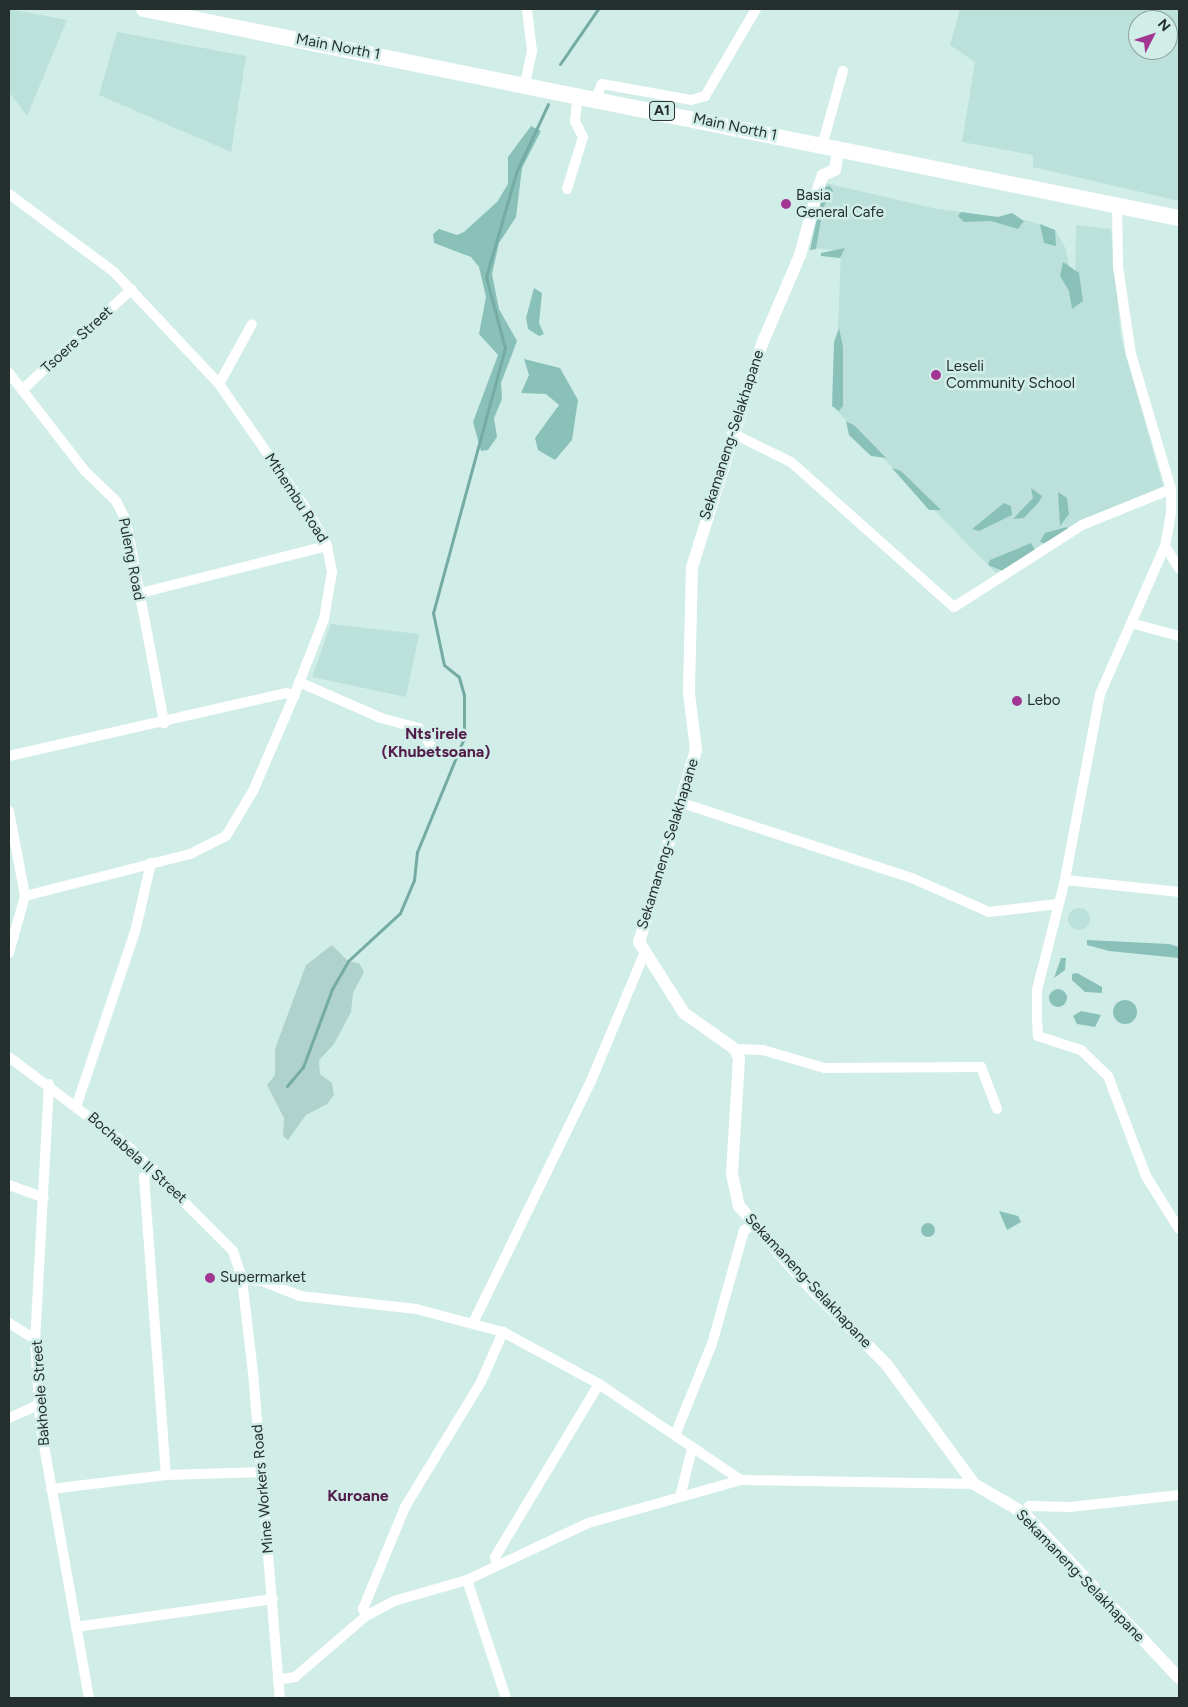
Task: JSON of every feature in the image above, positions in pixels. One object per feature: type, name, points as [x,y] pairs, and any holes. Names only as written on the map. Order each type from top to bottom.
[{"type":"main road","name":"Main North 1","points":[[144,9],[578,94],[838,151],[1179,218]]},
{"type":"street","points":[[526,84],[532,51],[527,9]]},
{"type":"street","points":[[596,98],[602,84],[691,100],[705,96],[756,9]]},
{"type":"street","points":[[822,146],[843,71]]},
{"type":"street","points":[[567,189],[582,137],[575,121],[578,94]]},
{"type":"street","name":"Sekamaneng-Selakhapane","points":[[838,151],[835,170],[823,175],[800,255],[762,344],[732,433],[692,567],[689,693],[696,750],[648,901],[639,942],[644,954],[684,1013],[734,1049],[739,1058],[733,1192],[756,1224],[801,1278],[887,1365],[974,1484],[1024,1513],[1179,1678]]},
{"type":"street","name":"Mthembu Road","points":[[9,194],[86,247],[132,289],[219,384],[327,546],[331,590],[300,682],[239,820],[226,836],[190,854],[151,862],[25,896]]},
{"type":"street","points":[[1117,205],[1118,266],[1131,354],[1171,489],[1165,546],[1100,694],[1065,880],[1037,990],[1038,1036],[1081,1050],[1108,1076],[1146,1176],[1179,1228]]},
{"type":"street","name":"Tsoere Street","points":[[22,390],[132,289]]},
{"type":"street","points":[[219,384],[252,324]]},
{"type":"street","name":"Puleng Road","points":[[9,374],[85,471],[116,501],[126,521],[137,594],[164,723]]},
{"type":"street","points":[[732,433],[792,462],[954,607],[1082,525],[1171,489]]},
{"type":"street","points":[[137,594],[327,546]]},
{"type":"street","points":[[1165,546],[1179,568]]},
{"type":"street","points":[[1131,623],[1179,636]]},
{"type":"street","points":[[300,682],[381,718],[419,728],[431,746]]},
{"type":"street","points":[[9,756],[164,723],[286,693],[294,696]]},
{"type":"street","points":[[679,802],[914,879],[989,912],[1058,904]]},
{"type":"street","points":[[9,811],[25,896],[9,953]]},
{"type":"street","points":[[77,1104],[135,932],[151,862]]},
{"type":"street","points":[[1065,880],[1179,892]]},
{"type":"street","points":[[473,1323],[500,1278],[592,1081],[644,954]]},
{"type":"street","points":[[734,1049],[763,1050],[824,1068],[981,1067],[997,1109]]},
{"type":"street","name":"Bochabela II Street","points":[[9,1057],[77,1104],[153,1168],[233,1251],[242,1279]]},
{"type":"street","name":"Bakhoele Street","points":[[49,1084],[35,1339],[40,1404],[51,1489],[89,1698]]},
{"type":"street","points":[[153,1168],[144,1177],[166,1475]]},
{"type":"street","points":[[9,1185],[44,1198]]},
{"type":"street","points":[[674,1435],[712,1344],[744,1230],[756,1224]]},
{"type":"street","points":[[242,1279],[262,1281],[300,1296],[374,1302],[473,1323],[503,1332],[599,1384],[692,1449],[741,1480]]},
{"type":"street","name":"Mine Workers Road","points":[[242,1279],[262,1472],[280,1698]]},
{"type":"street","points":[[9,1323],[35,1339]]},
{"type":"street","points":[[366,1616],[363,1609],[405,1508],[481,1382],[503,1332]]},
{"type":"street","points":[[497,1562],[494,1557],[599,1384]]},
{"type":"street","points":[[9,1418],[40,1404]]},
{"type":"street","points":[[680,1497],[692,1449]]},
{"type":"street","points":[[51,1489],[166,1475],[262,1472]]},
{"type":"street","points":[[278,1680],[295,1677],[366,1616],[394,1601],[467,1580],[497,1562],[588,1523],[680,1497],[741,1480],[974,1484]]},
{"type":"street","points":[[1024,1513],[1030,1506],[1070,1507],[1179,1495]]},
{"type":"street","points":[[467,1580],[506,1698]]},
{"type":"street","points":[[76,1627],[273,1599]]},
{"type":"shaded area","points":[[9,9],[67,20],[27,116],[9,92]]},
{"type":"shaded area","points":[[960,9],[1179,9],[1179,201],[1033,167],[1033,155],[962,142],[975,62],[950,45]]},
{"type":"shaded area","points":[[117,32],[246,56],[231,152],[99,95]]},
{"type":"shaded area","points":[[531,126],[541,131],[522,168],[516,217],[499,243],[492,274],[499,309],[517,341],[501,383],[502,399],[494,418],[497,437],[488,450],[481,451],[473,422],[498,355],[479,334],[486,297],[479,267],[471,257],[434,243],[433,234],[439,229],[457,235],[464,232],[497,202],[508,184],[508,157]]},
{"type":"shaded area","name":"Leseli Community School","points":[[825,183],[937,209],[1029,221],[1055,230],[1066,249],[1075,297],[1076,225],[1111,229],[1121,338],[1163,486],[1076,523],[996,573],[835,409],[841,251],[813,248]]},
{"type":"shaded area","points":[[830,186],[833,191],[823,208],[816,249],[810,250],[824,187]]},
{"type":"shaded area","points":[[961,212],[998,217],[1012,213],[1024,221],[1018,229],[991,221],[964,222],[958,216]]},
{"type":"shaded area","points":[[1040,224],[1055,230],[1056,246],[1044,243]]},
{"type":"shaded area","points":[[845,248],[840,258],[821,256],[821,253]]},
{"type":"shaded area","points":[[1063,262],[1079,273],[1083,301],[1072,309],[1069,291],[1060,276]]},
{"type":"shaded area","points":[[534,288],[542,293],[539,323],[544,334],[539,336],[528,329],[526,318]]},
{"type":"shaded area","points":[[839,328],[843,347],[843,406],[839,411],[832,406],[834,342]]},
{"type":"shaded area","points":[[524,359],[560,368],[578,400],[572,440],[555,460],[538,450],[535,438],[559,405],[546,394],[521,393],[529,375]]},
{"type":"shaded area","points":[[846,421],[855,426],[886,458],[871,456],[849,435]]},
{"type":"shaded area","points":[[892,468],[901,471],[941,510],[929,510]]},
{"type":"shaded area","points":[[1031,488],[1042,496],[1039,502],[1024,518],[1013,519],[1033,498]]},
{"type":"shaded area","points":[[1058,492],[1067,498],[1069,514],[1060,526]]},
{"type":"shaded area","points":[[1004,503],[1011,506],[1012,515],[979,531],[972,529]]},
{"type":"shaded area","points":[[1067,527],[1070,530],[1048,544],[1040,542],[1045,533]]},
{"type":"shaded area","points":[[1031,543],[1035,550],[1003,571],[988,565],[990,560]]},
{"type":"shaded area","points":[[331,624],[419,634],[406,697],[312,677]]},
{"type":"shaded area","points":[[1079,908],[1087,911],[1090,919],[1087,927],[1079,930],[1071,927],[1068,919],[1071,911]]},
{"type":"shaded area","points":[[1087,940],[1169,944],[1179,947],[1179,958],[1109,951],[1087,945]]},
{"type":"shaded area","points":[[1061,958],[1066,958],[1065,970],[1054,978]]},
{"type":"shaded area","points":[[1077,973],[1102,987],[1102,993],[1085,992],[1072,980],[1072,974]]},
{"type":"shaded area","points":[[1058,989],[1064,992],[1067,998],[1064,1004],[1058,1007],[1052,1004],[1049,998],[1052,992]]},
{"type":"shaded area","points":[[1125,1000],[1130,1001],[1136,1007],[1136,1017],[1130,1023],[1125,1024],[1120,1023],[1114,1017],[1113,1012],[1114,1007],[1120,1001]]},
{"type":"shaded area","points":[[1081,1011],[1101,1015],[1095,1027],[1077,1024],[1073,1016]]},
{"type":"shaded area","points":[[999,1211],[1018,1216],[1021,1222],[1007,1230]]},
{"type":"shaded area","points":[[925,1223],[931,1223],[935,1230],[931,1237],[925,1237],[921,1233],[921,1227]]},
{"type":"green space","points":[[332,945],[348,961],[359,963],[364,972],[353,993],[351,1012],[334,1044],[319,1060],[320,1074],[332,1083],[334,1095],[327,1104],[306,1115],[288,1140],[283,1136],[284,1118],[267,1085],[275,1075],[275,1049],[306,965]]},
{"type":"waterway","points":[[560,64],[598,9]]},
{"type":"waterway","points":[[287,1086],[303,1067],[332,989],[348,961],[400,913],[414,880],[417,852],[464,738],[464,695],[459,677],[444,665],[433,613],[505,348],[486,277],[516,173],[548,104]]},
{"type":"place","name":"Basia General Cafe","points":[[786,204]]},
{"type":"place","name":"Leseli Community School","points":[[936,375]]},
{"type":"place","name":"Lebo","points":[[1017,701]]},
{"type":"place","name":"Supermarket","points":[[210,1278]]},
{"type":"district","name":"Nts'irele (Khubetsoana)","points":[[436,743]]},
{"type":"district","name":"Kuroane","points":[[358,1496]]}]
